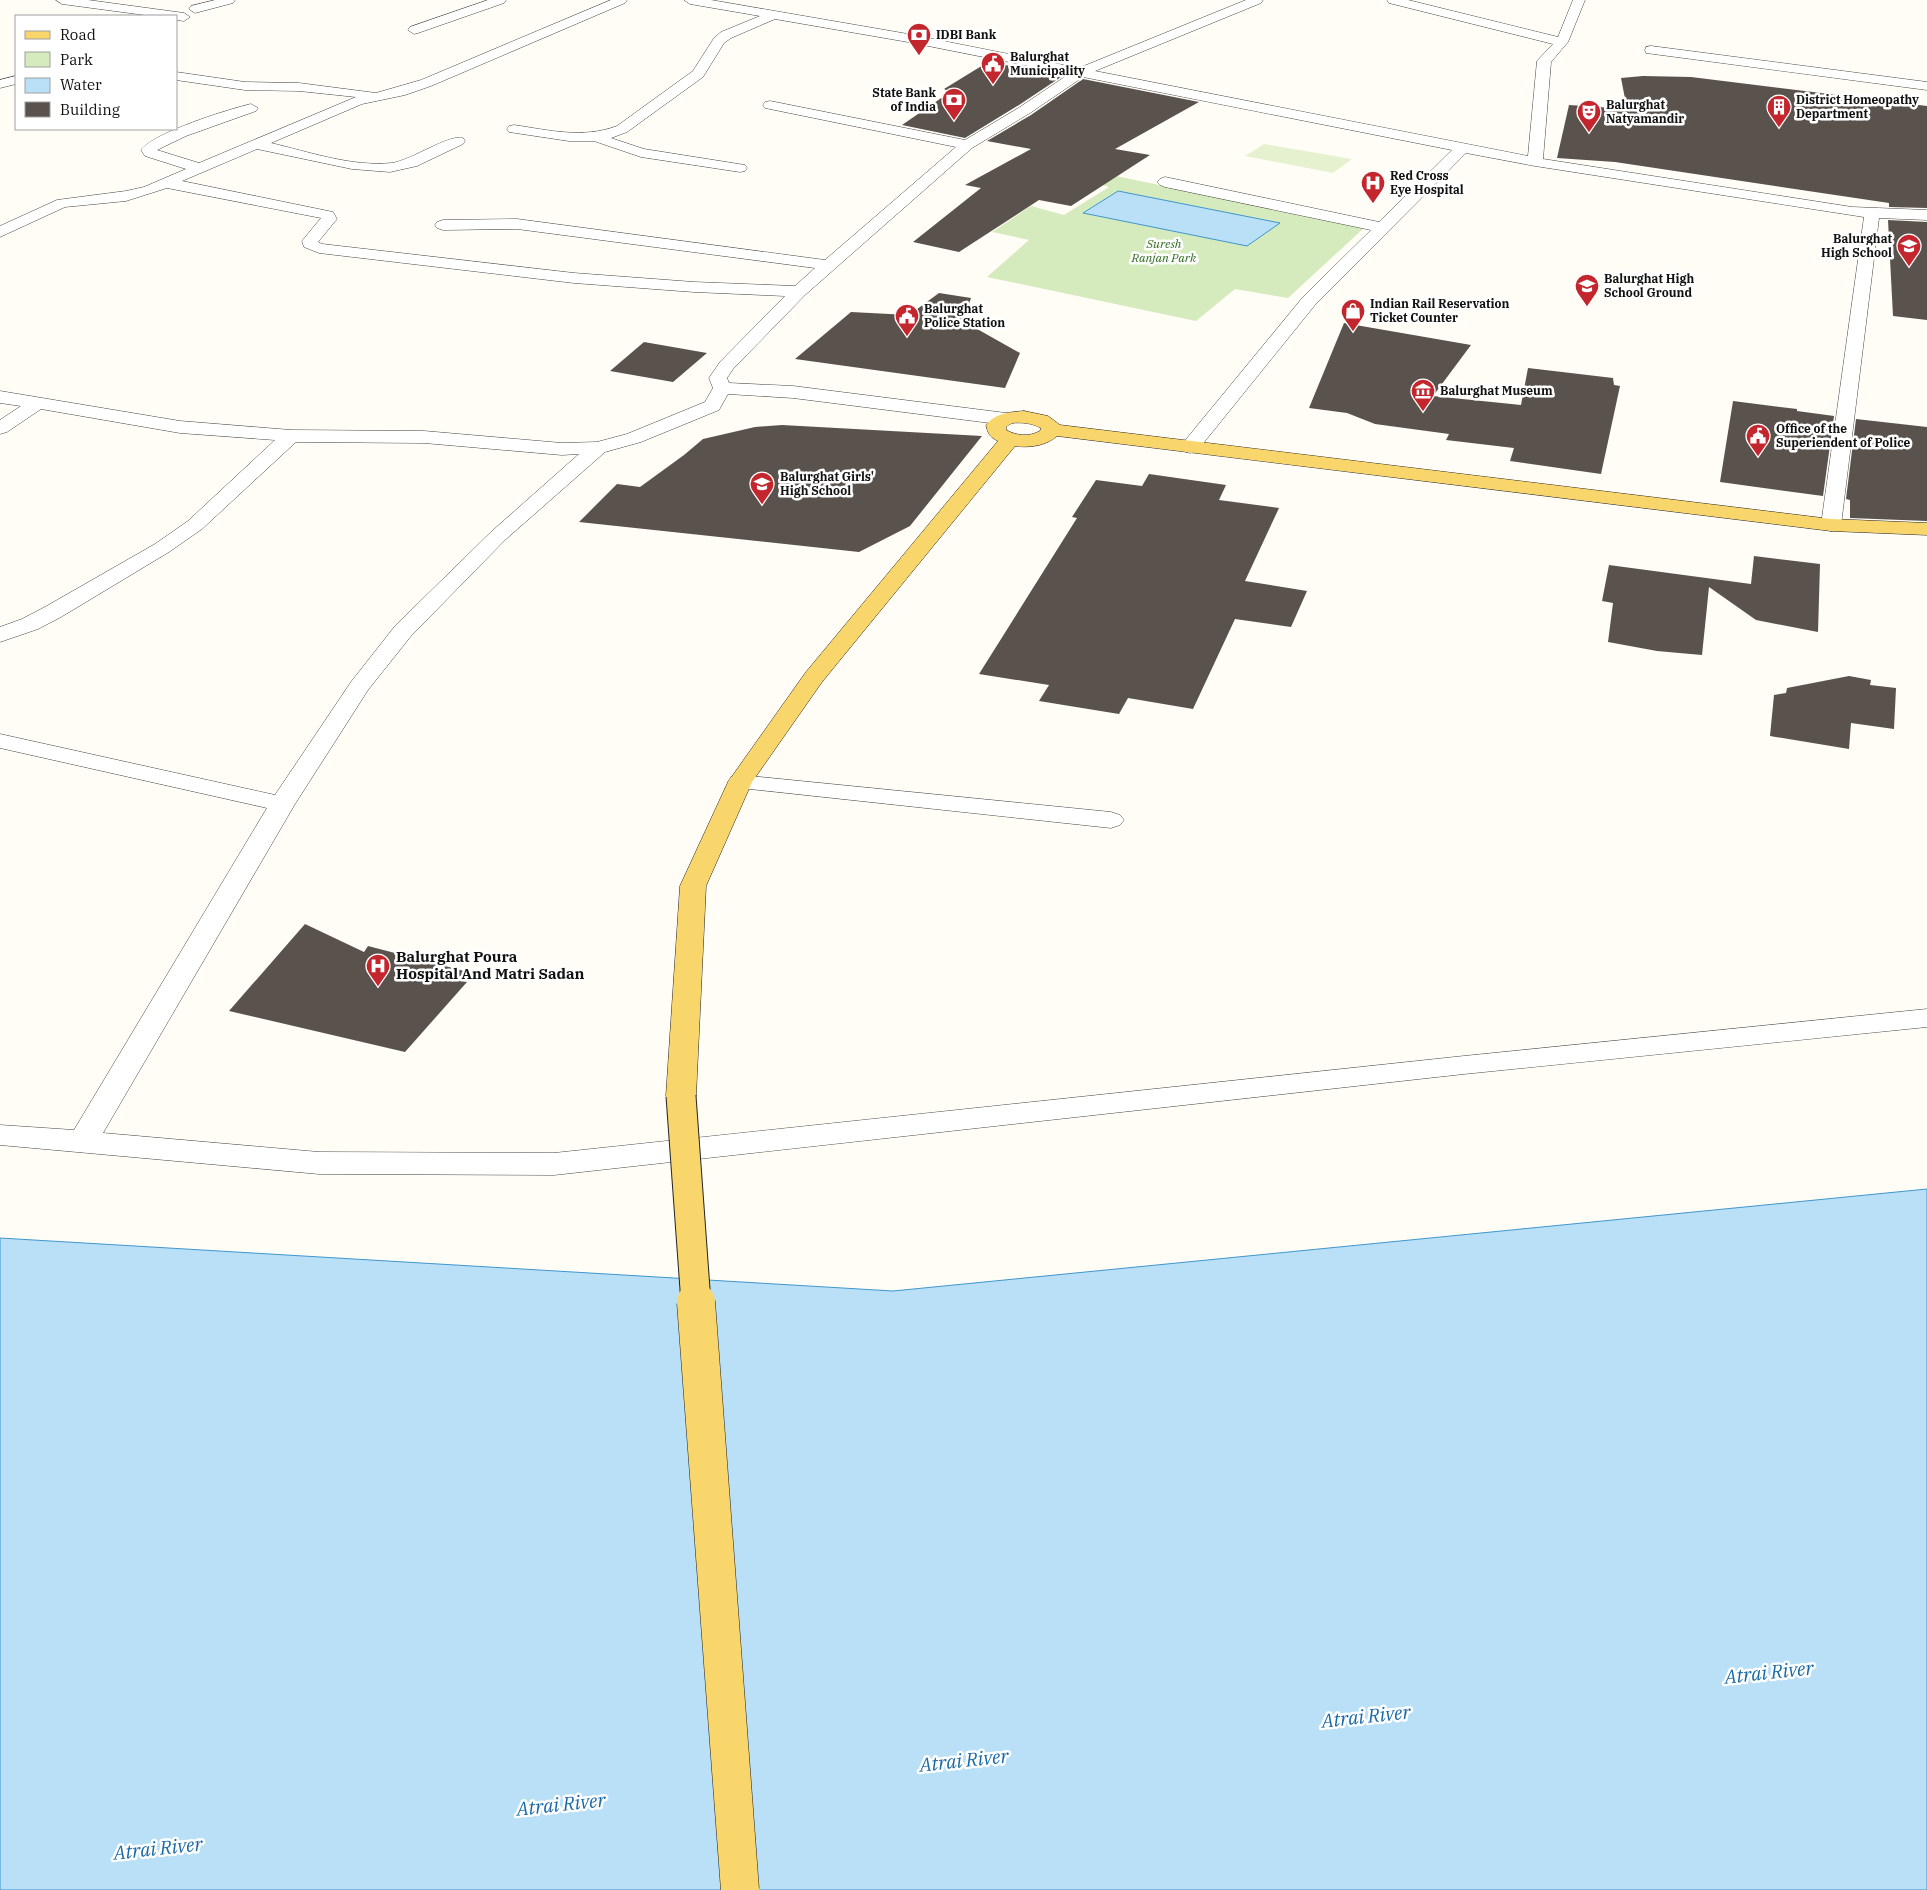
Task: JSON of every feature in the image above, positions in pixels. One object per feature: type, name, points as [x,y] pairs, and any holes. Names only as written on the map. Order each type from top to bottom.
[{"type":"main road","points":[[740,1890],[681,1096],[693,886],[740,782],[814,677],[1004,429],[1037,439],[1044,437],[1052,430],[1831,525],[1927,529]]},
{"type":"street","points":[[62,0],[155,15]]},
{"type":"street","points":[[180,19],[198,4],[229,0]]},
{"type":"street","points":[[414,30],[500,0]]},
{"type":"street","points":[[0,232],[62,203],[126,196],[167,183],[254,144],[316,120],[358,101],[384,96],[426,83],[621,0]]},
{"type":"street","points":[[694,0],[908,38],[1535,162],[1852,212],[1927,215]]},
{"type":"street","points":[[0,396],[180,427],[291,436],[424,437],[553,448],[598,448],[634,438],[712,406],[720,392],[718,378],[726,366],[799,291],[967,145],[1025,110],[1081,72],[1257,0]]},
{"type":"street","points":[[1393,0],[1562,42]]},
{"type":"street","points":[[1535,162],[1544,61],[1562,42],[1579,0]]},
{"type":"street","points":[[599,138],[622,129],[698,74],[719,41],[726,35],[773,15]]},
{"type":"street","points":[[1651,50],[1927,86]]},
{"type":"street","points":[[178,76],[244,86],[299,86],[384,96]]},
{"type":"street","points":[[0,84],[15,80]]},
{"type":"street","points":[[770,105],[967,145]]},
{"type":"street","points":[[200,168],[150,153],[148,150],[153,145],[169,137],[252,108]]},
{"type":"street","points":[[514,130],[582,138],[599,138],[641,153],[740,168]]},
{"type":"street","points":[[254,144],[347,164],[390,168],[406,165],[458,141]]},
{"type":"street","points":[[1190,447],[1309,301],[1463,148]]},
{"type":"street","points":[[1165,182],[1383,228]]},
{"type":"street","points":[[167,183],[327,214],[329,219],[310,241],[310,244],[319,248],[574,278],[684,286],[799,291]]},
{"type":"street","points":[[1831,525],[1872,212]]},
{"type":"street","points":[[443,225],[517,224],[829,265]]},
{"type":"street","points":[[720,392],[1004,429]]},
{"type":"street","points":[[0,428],[38,403]]},
{"type":"street","points":[[0,635],[30,624],[53,612],[162,548],[195,525],[291,436]]},
{"type":"street","points":[[83,1140],[282,804],[359,687],[403,631],[498,536],[598,448]]},
{"type":"street","points":[[0,741],[282,804]]},
{"type":"street","points":[[740,782],[1111,820]]},
{"type":"street","points":[[0,1135],[83,1140],[319,1163],[554,1164],[1464,1065],[1927,1018]]},
{"type":"green space","points":[[1264,144],[1352,159],[1333,173],[1245,156]]},
{"type":"green space","name":"Suresh Ranjan Park","points":[[1097,172],[1364,228],[1288,298],[1235,289],[1196,321],[987,277],[1029,240],[992,232],[1031,206],[1064,215],[1109,187],[1084,180]]},
{"type":"water","points":[[1118,191],[1280,223],[1247,246],[1083,213]]},
{"type":"water","name":"Atrai River","points":[[1927,1189],[1927,1890],[0,1890],[0,1238],[893,1291]]},
{"type":"building","points":[[988,62],[1064,75],[965,138],[902,125],[950,92],[944,89]]},
{"type":"building","name":"District Homeopathy Department","points":[[1643,76],[1691,77],[1927,106],[1927,208],[1889,207],[1889,203],[1615,162],[1557,158],[1569,105],[1627,109],[1621,78]]},
{"type":"building","points":[[1083,79],[1199,102],[1115,149],[1150,155],[1071,206],[1039,200],[959,252],[913,242],[981,188],[965,185],[1031,149],[987,141],[1031,115]]},
{"type":"building","name":"Balurghat High School","points":[[1888,220],[1927,222],[1927,320],[1893,316]]},
{"type":"building","name":"Balurghat Police Station","points":[[939,293],[971,298],[963,321],[1020,353],[1005,388],[795,359],[851,312],[909,315]]},
{"type":"building","points":[[1344,323],[1471,345],[1433,396],[1521,405],[1528,368],[1613,378],[1614,385],[1620,386],[1601,474],[1510,461],[1514,448],[1446,440],[1449,434],[1375,424],[1347,413],[1309,408]]},
{"type":"building","points":[[644,342],[707,353],[673,382],[610,371]]},
{"type":"building","name":"Office of the Superiendent of Police","points":[[1733,401],[1834,416],[1823,496],[1720,482]]},
{"type":"building","points":[[1856,419],[1927,427],[1927,521],[1850,518],[1850,500],[1846,499]]},
{"type":"building","name":"Balurghat Girls' High School","points":[[782,425],[982,436],[910,526],[859,552],[579,522],[617,484],[640,487],[703,439],[755,427]]},
{"type":"building","points":[[1149,474],[1226,485],[1219,500],[1279,508],[1245,581],[1307,591],[1291,627],[1235,619],[1193,709],[1128,698],[1119,714],[1039,701],[1049,685],[979,674],[1077,518],[1072,517],[1096,480],[1142,486]]},
{"type":"building","points":[[1754,556],[1820,564],[1818,632],[1756,620],[1709,587],[1702,655],[1657,651],[1608,642],[1613,603],[1602,601],[1609,565],[1751,584]]},
{"type":"building","points":[[1849,676],[1871,680],[1870,685],[1896,688],[1894,729],[1851,723],[1849,749],[1770,736],[1774,695],[1786,693],[1787,688]]},
{"type":"building","points":[[305,924],[364,952],[368,946],[468,972],[459,980],[467,982],[405,1052],[229,1011]]},
{"type":"place","name":"IDBI Bank","points":[[919,56]]},
{"type":"place","name":"Balurghat Municipality","points":[[993,85]]},
{"type":"place","name":"State Bank of India","points":[[954,121]]},
{"type":"place","name":"District Homeopathy Department","points":[[1779,128]]},
{"type":"place","name":"Balurghat Natyamandir","points":[[1589,133]]},
{"type":"place","name":"Red Cross Eye Hospital","points":[[1373,204]]},
{"type":"place","name":"Balurghat High School","points":[[1909,267]]},
{"type":"place","name":"Balurghat High School Ground","points":[[1587,307]]},
{"type":"place","name":"Indian Rail Reservation Ticket Counter","points":[[1353,332]]},
{"type":"place","name":"Balurghat Police Station","points":[[907,337]]},
{"type":"place","name":"Balurghat Museum","points":[[1423,412]]},
{"type":"place","name":"Office of the Superiendent of Police","points":[[1758,457]]},
{"type":"place","name":"Balurghat Girls' High School","points":[[762,505]]},
{"type":"place","name":"Balurghat Poura Hospital And Matri Sadan","points":[[378,987]]}]
